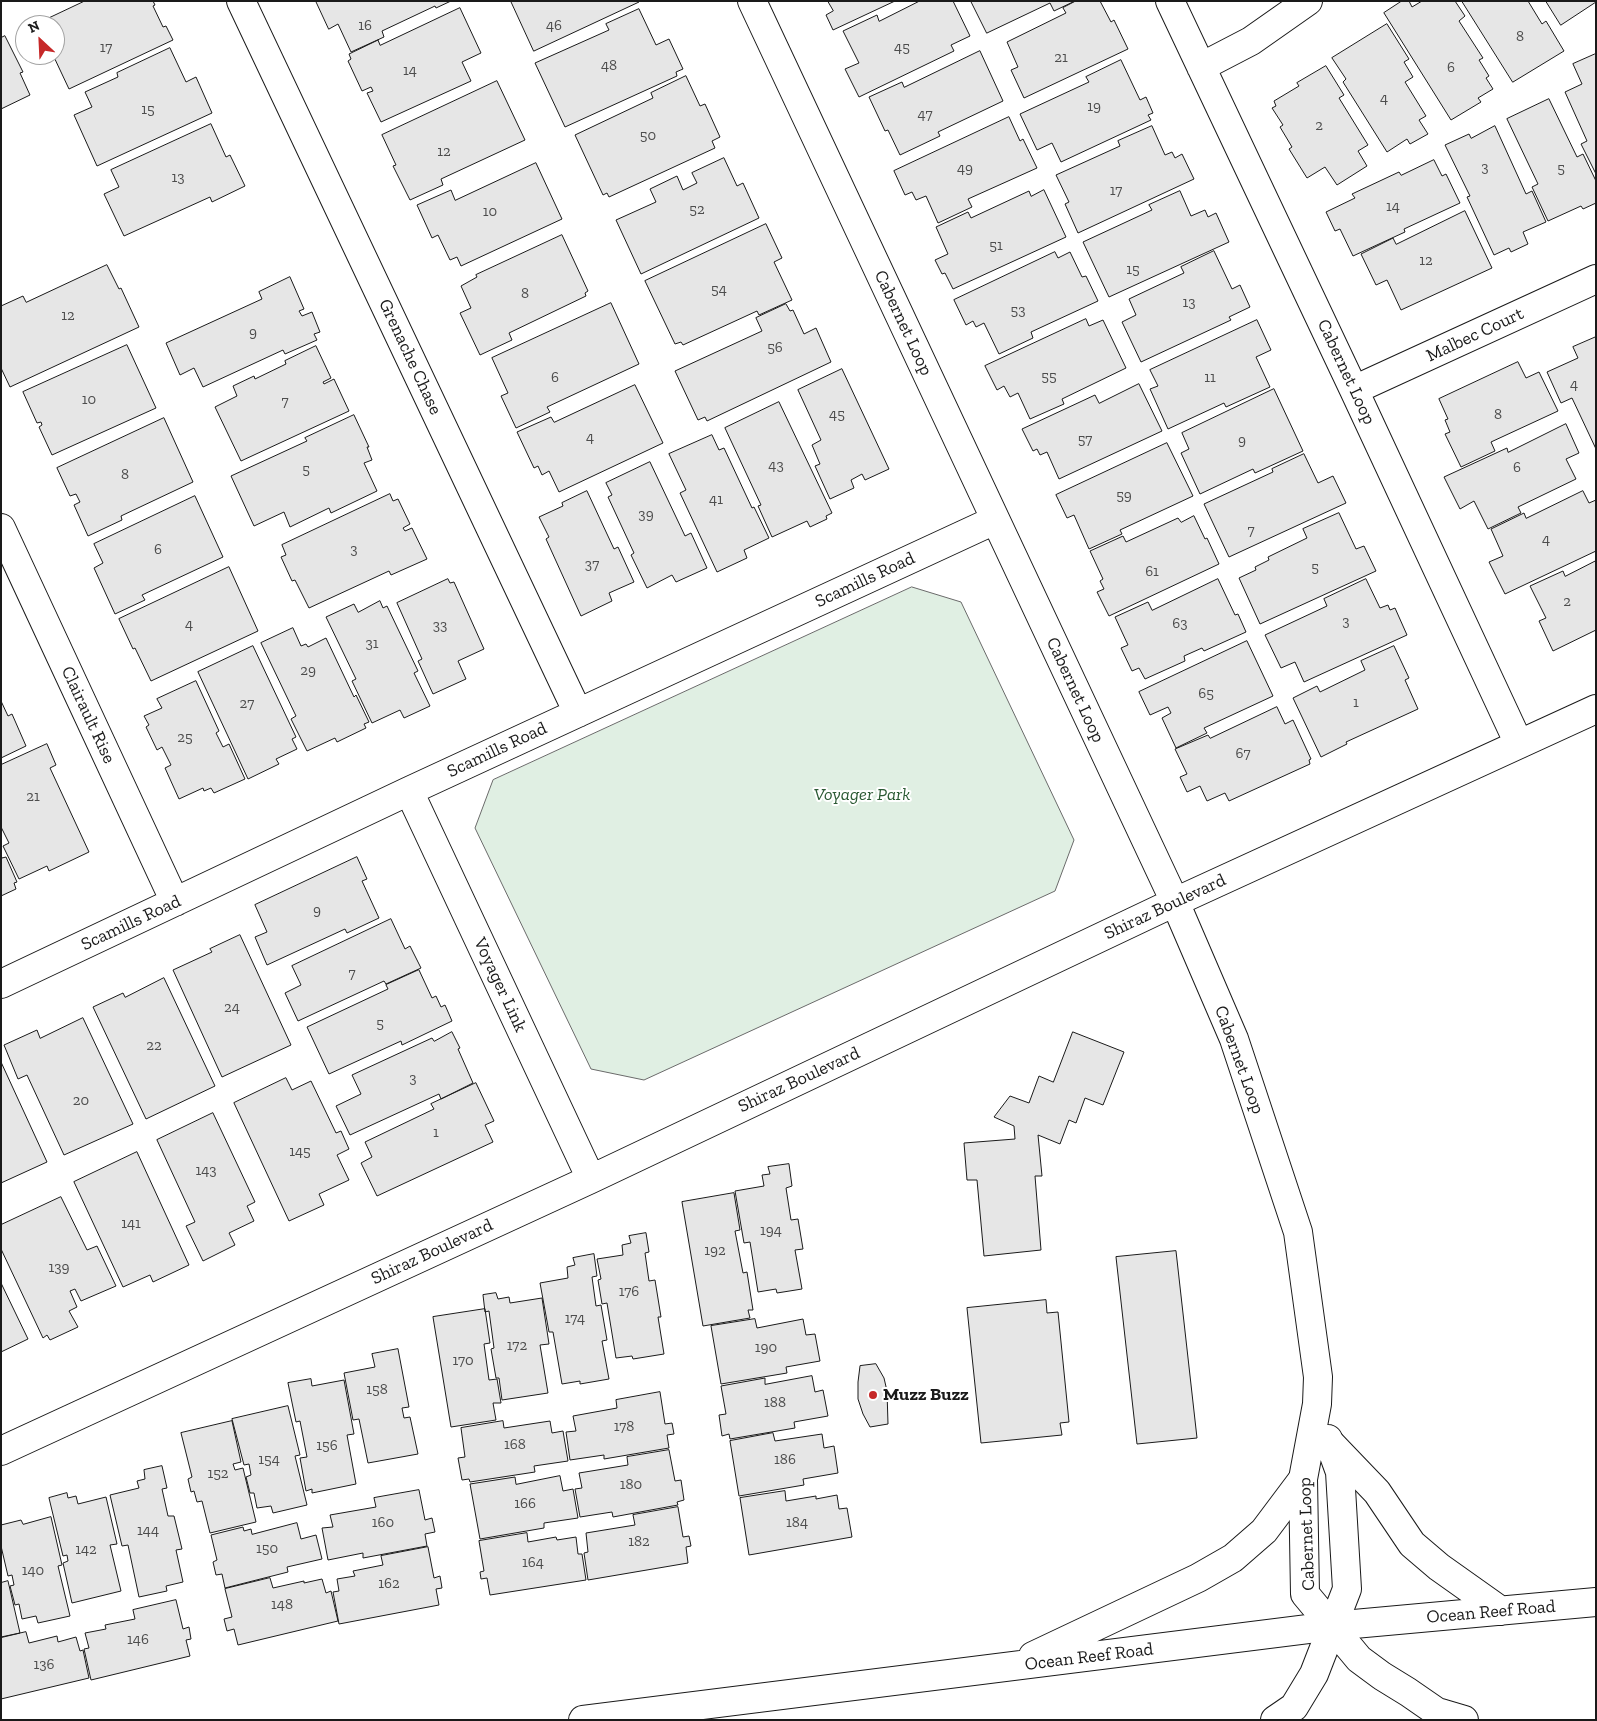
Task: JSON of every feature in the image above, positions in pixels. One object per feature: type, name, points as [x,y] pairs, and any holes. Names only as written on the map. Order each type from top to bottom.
[{"type":"street","name":"Grenache Chase","points":[[241,1],[578,712]]},
{"type":"street","name":"Cabernet Loop","points":[[752,1],[994,520],[1175,902],[1234,1039],[1298,1232],[1318,1377],[1317,1404],[1303,1479],[1305,1594],[1359,1659],[1437,1712],[1464,1720]]},
{"type":"street","name":"Cabernet Loop","points":[[1170,1],[1519,744]]},
{"type":"street","points":[[1201,67],[1251,42],[1308,1]]},
{"type":"street","name":"Malbec Court","points":[[1354,390],[1596,279]]},
{"type":"street","name":"Scamills Road","points":[[1,984],[578,712],[994,520]]},
{"type":"street","name":"Clairault Rise","points":[[1,528],[174,902]]},
{"type":"street","name":"Shiraz Boulevard","points":[[1,1451],[591,1179],[1175,902],[1596,709]]},
{"type":"street","name":"Voyager Link","points":[[409,791],[591,1179]]},
{"type":"street","name":"Cabernet Loop","points":[[1275,1720],[1294,1707],[1314,1674],[1347,1589],[1340,1472],[1317,1404]]},
{"type":"street","points":[[1330,1443],[1377,1492],[1412,1544],[1440,1567],[1501,1611]]},
{"type":"street","points":[[1009,1667],[1198,1578],[1233,1558],[1264,1531],[1303,1479]]},
{"type":"street","name":"Ocean Reef Road","points":[[583,1720],[1332,1626],[1596,1602]]},
{"type":"green space","name":"Voyager Park","points":[[912,587],[961,602],[1074,840],[1055,891],[644,1080],[591,1069],[475,828],[493,780]]},
{"type":"building","points":[[85,1],[153,1],[155,5],[153,6],[163,27],[166,26],[173,40],[69,89],[58,65],[65,65],[65,15],[56,15]]},
{"type":"building","points":[[316,1],[451,1],[436,8],[435,6],[382,31],[384,37],[351,52],[338,24],[329,29]]},
{"type":"building","points":[[511,1],[639,1],[639,2],[534,51]]},
{"type":"building","points":[[828,1],[895,1],[833,30],[826,15],[833,11]]},
{"type":"building","points":[[920,1],[953,1],[970,36],[951,45],[954,51],[859,97],[845,69],[859,63],[843,31],[877,15],[879,21]]},
{"type":"building","points":[[971,1],[1075,1],[1054,11],[1050,3],[987,33]]},
{"type":"building","points":[[1076,1],[1100,1],[1111,22],[1114,20],[1128,49],[1024,98],[1011,70],[1018,67],[1007,42],[1066,13],[1063,8]]},
{"type":"building","points":[[1402,1],[1409,1],[1412,7],[1422,1],[1455,1],[1465,16],[1459,21],[1483,58],[1479,60],[1489,76],[1486,78],[1493,89],[1478,98],[1481,102],[1451,120],[1384,13]]},
{"type":"building","points":[[1462,1],[1528,1],[1542,24],[1546,21],[1564,51],[1513,82]]},
{"type":"building","points":[[1546,1],[1596,1],[1596,2],[1561,25]]},
{"type":"building","points":[[460,8],[481,53],[462,62],[471,81],[381,122],[367,93],[373,91],[371,87],[362,91],[348,61],[351,59],[349,54],[378,40],[380,45]]},
{"type":"building","points":[[639,9],[656,45],[669,39],[683,69],[676,72],[677,76],[565,127],[535,63],[609,30],[606,24]]},
{"type":"building","points":[[1387,24],[1409,59],[1404,62],[1413,77],[1405,82],[1426,116],[1419,120],[1428,134],[1410,144],[1407,139],[1387,152],[1343,82],[1346,79],[1332,58]]},
{"type":"building","points":[[5,36],[15,56],[15,65],[20,65],[23,72],[20,73],[30,95],[1,109],[1,38]]},
{"type":"building","points":[[170,48],[186,82],[196,77],[212,113],[97,166],[74,115],[92,107],[85,92],[118,77],[117,73]]},
{"type":"building","points":[[980,51],[1003,101],[938,132],[940,136],[900,155],[888,130],[885,131],[869,97],[902,82],[904,87]]},
{"type":"building","points":[[1595,54],[1596,174],[1581,144],[1587,141],[1565,92],[1582,84],[1573,64]]},
{"type":"building","points":[[1121,60],[1140,100],[1146,97],[1153,113],[1148,115],[1151,120],[1061,162],[1052,143],[1037,150],[1020,114],[1089,82],[1086,77]]},
{"type":"building","points":[[1326,66],[1344,95],[1339,98],[1368,145],[1358,151],[1367,166],[1337,185],[1325,167],[1307,178],[1289,149],[1292,147],[1280,127],[1283,125],[1272,108],[1276,106],[1274,101],[1299,86],[1297,83]]},
{"type":"building","points":[[686,76],[700,106],[705,104],[720,137],[712,141],[715,148],[609,197],[607,193],[603,195],[575,135],[653,98],[651,93]]},
{"type":"building","points":[[497,81],[525,140],[441,179],[443,185],[410,200],[393,166],[396,165],[382,135]]},
{"type":"building","points":[[1549,99],[1577,157],[1583,154],[1596,181],[1596,203],[1583,209],[1581,206],[1548,221],[1532,187],[1538,184],[1507,119]]},
{"type":"building","points":[[1009,117],[1020,141],[1023,139],[1037,168],[968,199],[972,207],[938,223],[926,196],[916,200],[912,192],[905,195],[894,171]]},
{"type":"building","points":[[211,124],[226,157],[230,155],[245,186],[212,202],[210,197],[124,236],[104,194],[119,187],[111,170]]},
{"type":"building","points":[[1152,126],[1165,155],[1172,152],[1175,158],[1182,154],[1194,179],[1078,233],[1065,204],[1069,202],[1056,175],[1120,146],[1118,141]]},
{"type":"building","points":[[1495,126],[1526,194],[1532,191],[1546,222],[1523,232],[1528,244],[1511,252],[1509,248],[1494,255],[1467,197],[1470,196],[1445,145],[1469,134],[1471,138]]},
{"type":"building","points":[[724,158],[737,186],[743,183],[759,218],[641,274],[616,220],[656,202],[650,189],[677,176],[683,190],[697,183],[692,173]]},
{"type":"building","points":[[1434,160],[1442,176],[1446,174],[1460,203],[1404,229],[1405,232],[1353,256],[1340,229],[1335,231],[1326,212],[1355,198],[1352,194],[1399,172],[1401,175]]},
{"type":"building","points":[[536,163],[562,219],[461,266],[457,257],[450,260],[438,235],[432,238],[417,205],[451,190],[455,200]]},
{"type":"building","points":[[1044,190],[1066,237],[953,289],[945,273],[942,274],[935,260],[948,254],[936,227],[968,212],[971,218],[1029,191],[1031,196]]},
{"type":"building","points":[[1180,191],[1191,216],[1205,210],[1208,217],[1216,213],[1229,242],[1109,297],[1083,242],[1152,210],[1149,205]]},
{"type":"building","points":[[1465,211],[1492,268],[1401,310],[1387,280],[1376,285],[1361,254],[1393,238],[1396,244]]},
{"type":"building","points":[[766,224],[782,258],[774,262],[792,300],[759,315],[757,311],[683,345],[681,342],[675,344],[645,281]]},
{"type":"building","points":[[562,235],[588,291],[585,293],[586,296],[509,333],[512,340],[480,355],[460,313],[471,308],[461,286],[477,277],[476,275]]},
{"type":"building","points":[[1214,251],[1232,289],[1240,285],[1250,307],[1229,317],[1231,320],[1141,362],[1122,322],[1136,315],[1129,299],[1184,273],[1181,267]]},
{"type":"building","points":[[1055,252],[1058,258],[1070,252],[1082,277],[1086,276],[1098,301],[1031,332],[1033,338],[999,354],[984,323],[976,327],[973,321],[966,325],[954,300]]},
{"type":"building","points":[[107,265],[119,289],[121,288],[139,327],[10,387],[1,368],[1,306],[23,296],[26,302]]},
{"type":"building","points":[[290,277],[304,309],[299,311],[302,316],[312,312],[320,332],[314,334],[317,340],[285,354],[283,350],[203,387],[194,368],[180,375],[166,343],[262,299],[259,292]]},
{"type":"building","points":[[611,303],[639,364],[547,407],[550,412],[516,428],[501,396],[508,393],[492,358]]},
{"type":"building","points":[[786,304],[790,311],[793,310],[804,334],[816,328],[831,362],[707,421],[705,417],[698,420],[675,371],[762,331],[756,318]]},
{"type":"building","points":[[1086,319],[1089,326],[1103,320],[1126,368],[1062,399],[1064,404],[1030,419],[1018,393],[1010,397],[1004,386],[997,390],[985,366]]},
{"type":"building","points":[[1257,320],[1271,350],[1256,357],[1270,387],[1226,407],[1224,403],[1168,429],[1150,389],[1158,386],[1150,370]]},
{"type":"building","points":[[1596,337],[1596,449],[1572,398],[1561,403],[1547,372],[1578,358],[1573,347]]},
{"type":"building","points":[[127,345],[156,408],[52,455],[39,427],[42,425],[41,422],[37,423],[23,392]]},
{"type":"building","points":[[316,346],[331,378],[323,382],[324,384],[334,379],[349,411],[241,461],[215,407],[237,396],[233,386],[254,376],[255,379],[286,364],[285,361]]},
{"type":"building","points":[[1518,362],[1526,378],[1539,372],[1558,411],[1491,442],[1495,451],[1461,467],[1445,434],[1450,432],[1445,420],[1448,419],[1439,399]]},
{"type":"building","points":[[842,369],[889,469],[865,480],[862,474],[851,480],[854,488],[830,499],[815,466],[820,464],[812,445],[821,440],[798,390]]},
{"type":"building","points":[[1139,384],[1162,431],[1059,479],[1047,452],[1040,455],[1037,449],[1033,451],[1022,429],[1095,395],[1099,403]]},
{"type":"building","points":[[635,385],[663,443],[559,492],[549,471],[542,475],[538,466],[534,468],[517,432],[551,417],[554,422]]},
{"type":"building","points":[[1274,389],[1303,451],[1255,473],[1253,469],[1200,494],[1181,453],[1189,449],[1182,433]]},
{"type":"building","points":[[779,402],[832,513],[826,516],[827,519],[810,527],[807,521],[772,537],[758,506],[761,505],[725,428]]},
{"type":"building","points":[[354,415],[369,447],[367,447],[372,460],[364,463],[377,491],[331,513],[329,508],[290,527],[284,512],[254,526],[231,476],[307,441],[305,438]]},
{"type":"building","points":[[164,418],[193,482],[121,516],[122,520],[88,536],[74,505],[80,502],[76,494],[70,496],[57,468]]},
{"type":"building","points":[[1566,424],[1579,453],[1566,459],[1576,479],[1518,507],[1521,513],[1488,529],[1474,501],[1460,509],[1444,477],[1507,448],[1508,452]]},
{"type":"building","points":[[712,435],[719,450],[724,448],[752,508],[754,507],[769,538],[744,550],[747,558],[717,572],[680,493],[686,490],[669,454]]},
{"type":"building","points":[[1167,443],[1193,496],[1120,530],[1122,534],[1089,549],[1074,515],[1067,518],[1056,495]]},
{"type":"building","points":[[1304,454],[1318,483],[1333,476],[1346,503],[1229,557],[1204,504],[1273,472],[1272,469]]},
{"type":"building","points":[[650,462],[685,536],[691,533],[707,568],[676,582],[672,575],[647,588],[631,555],[634,553],[608,497],[612,495],[606,483]]},
{"type":"building","points":[[587,491],[614,549],[618,547],[634,582],[609,593],[612,601],[581,616],[546,539],[549,537],[539,517],[563,506],[562,503]]},
{"type":"building","points":[[1583,491],[1589,503],[1596,500],[1596,551],[1505,594],[1489,562],[1503,556],[1491,529],[1524,513],[1526,518]]},
{"type":"building","points":[[390,494],[393,501],[398,499],[410,524],[403,528],[405,531],[412,528],[427,559],[391,575],[389,571],[309,608],[295,580],[292,581],[281,557],[286,555],[282,545]]},
{"type":"building","points":[[195,496],[223,557],[142,595],[145,600],[115,614],[94,568],[103,563],[94,544]]},
{"type":"building","points":[[1339,513],[1356,549],[1364,546],[1376,571],[1260,624],[1239,578],[1256,570],[1255,567],[1269,560],[1268,557],[1307,538],[1303,529]]},
{"type":"building","points":[[1194,516],[1219,564],[1109,616],[1097,592],[1104,589],[1100,581],[1103,579],[1090,551],[1123,536],[1126,542],[1178,518],[1181,522]]},
{"type":"building","points":[[1596,561],[1596,630],[1553,651],[1539,621],[1546,618],[1530,586],[1563,571],[1565,576]]},
{"type":"building","points":[[229,567],[258,631],[151,681],[119,619]]},
{"type":"building","points":[[448,579],[450,583],[454,582],[484,649],[458,661],[466,679],[433,694],[418,661],[422,659],[397,603]]},
{"type":"building","points":[[1218,579],[1235,615],[1238,614],[1246,632],[1204,651],[1202,648],[1184,656],[1185,661],[1145,679],[1139,668],[1132,671],[1121,648],[1128,645],[1115,617],[1148,602],[1152,610]]},
{"type":"building","points":[[1366,579],[1380,608],[1388,605],[1390,610],[1395,608],[1407,635],[1304,682],[1295,662],[1281,668],[1265,635],[1327,606],[1324,599]]},
{"type":"building","points":[[380,601],[383,608],[387,606],[418,671],[414,673],[430,706],[404,718],[400,710],[372,723],[352,681],[356,679],[326,617],[354,604],[358,612]]},
{"type":"building","points":[[293,628],[301,646],[306,644],[308,647],[326,638],[354,697],[356,695],[369,722],[364,724],[366,728],[337,742],[335,738],[307,751],[291,719],[296,716],[261,643]]},
{"type":"building","points":[[1247,641],[1273,696],[1204,728],[1207,733],[1176,748],[1162,718],[1171,713],[1168,707],[1150,715],[1139,692]]},
{"type":"building","points":[[253,646],[296,737],[292,739],[297,749],[276,759],[279,764],[248,779],[198,672]]},
{"type":"building","points":[[1394,646],[1409,678],[1405,680],[1418,709],[1346,742],[1347,744],[1321,757],[1293,698],[1317,686],[1320,692],[1365,670],[1361,661]]},
{"type":"building","points":[[196,681],[219,731],[216,733],[223,747],[229,744],[245,779],[214,793],[211,788],[204,791],[203,788],[179,799],[165,768],[171,765],[162,747],[157,750],[146,727],[149,725],[144,716],[162,708],[157,699]]},
{"type":"building","points":[[1,701],[8,716],[12,714],[26,746],[1,758]]},
{"type":"building","points":[[1277,707],[1285,724],[1293,720],[1311,759],[1309,760],[1310,764],[1229,801],[1225,793],[1207,801],[1200,786],[1187,792],[1180,777],[1187,774],[1175,749],[1208,735],[1210,738]]},
{"type":"building","points":[[47,744],[56,765],[50,768],[89,852],[49,871],[47,866],[19,879],[3,846],[9,843],[1,827],[1,765]]},
{"type":"building","points":[[1,856],[2,858],[6,857],[17,882],[14,883],[16,889],[1,896]]},
{"type":"building","points":[[357,857],[367,879],[362,881],[379,918],[347,933],[345,929],[267,965],[255,937],[267,932],[255,905]]},
{"type":"building","points":[[391,919],[405,949],[410,946],[421,968],[386,984],[384,981],[298,1021],[285,993],[301,985],[292,966]]},
{"type":"building","points":[[240,935],[291,1045],[222,1077],[173,970],[212,952],[210,949]]},
{"type":"building","points":[[419,970],[432,998],[436,996],[441,1007],[445,1005],[452,1021],[402,1045],[401,1041],[329,1074],[307,1027],[388,989],[386,985]]},
{"type":"building","points":[[164,978],[215,1086],[146,1119],[93,1007],[123,993],[125,997]]},
{"type":"building","points":[[83,1018],[133,1124],[64,1155],[27,1075],[18,1079],[4,1045],[37,1030],[40,1038]]},
{"type":"building","points":[[452,1032],[473,1083],[441,1099],[439,1094],[350,1135],[336,1106],[361,1094],[352,1075],[432,1038],[434,1041]]},
{"type":"building","points":[[1073,1032],[1124,1052],[1103,1105],[1085,1098],[1076,1123],[1069,1120],[1060,1144],[1038,1135],[1042,1176],[1035,1176],[1041,1250],[984,1256],[977,1180],[967,1180],[964,1143],[1015,1139],[1014,1126],[994,1117],[1010,1096],[1029,1103],[1039,1076],[1053,1082]]},
{"type":"building","points":[[1,1062],[47,1162],[1,1183]]},
{"type":"building","points":[[286,1078],[292,1090],[311,1081],[336,1133],[341,1131],[349,1149],[337,1155],[349,1180],[319,1194],[324,1205],[289,1221],[234,1103]]},
{"type":"building","points":[[476,1083],[494,1121],[485,1125],[493,1142],[377,1196],[361,1163],[372,1157],[365,1142],[434,1109],[431,1104]]},
{"type":"building","points":[[213,1113],[255,1202],[247,1206],[254,1221],[229,1233],[235,1245],[203,1261],[186,1226],[195,1222],[157,1140]]},
{"type":"building","points":[[137,1152],[189,1265],[153,1282],[150,1275],[123,1287],[74,1182]]},
{"type":"building","points":[[789,1164],[792,1186],[786,1188],[791,1220],[798,1219],[803,1249],[795,1250],[802,1289],[777,1293],[776,1289],[758,1292],[750,1242],[744,1243],[735,1191],[764,1186],[762,1175],[770,1174],[768,1167]]},
{"type":"building","points":[[734,1193],[740,1230],[735,1231],[743,1273],[747,1272],[753,1310],[748,1310],[750,1318],[703,1326],[682,1202]]},
{"type":"building","points":[[61,1197],[87,1250],[97,1246],[116,1286],[81,1301],[75,1289],[70,1291],[77,1307],[69,1311],[78,1327],[50,1340],[47,1335],[43,1338],[1,1249],[1,1225]]},
{"type":"building","points":[[646,1233],[649,1252],[645,1253],[649,1281],[655,1280],[664,1354],[633,1359],[632,1356],[616,1358],[607,1303],[602,1304],[598,1280],[601,1279],[597,1259],[623,1255],[622,1245],[631,1243],[629,1236]]},
{"type":"building","points":[[1176,1251],[1197,1438],[1137,1444],[1116,1257]]},
{"type":"building","points":[[594,1254],[597,1276],[592,1277],[596,1306],[601,1305],[607,1340],[602,1341],[609,1379],[580,1384],[580,1381],[562,1384],[553,1332],[549,1332],[540,1283],[568,1278],[567,1267],[575,1265],[573,1258]]},
{"type":"building","points":[[1,1283],[28,1339],[1,1352]]},
{"type":"building","points":[[496,1293],[498,1299],[509,1297],[510,1303],[542,1298],[549,1344],[540,1345],[548,1393],[502,1400],[499,1378],[496,1378],[491,1349],[494,1348],[489,1311],[485,1312],[483,1295]]},
{"type":"building","points":[[1046,1300],[1047,1313],[1058,1312],[1069,1422],[1060,1423],[1062,1435],[981,1443],[967,1308]]},
{"type":"building","points":[[485,1309],[490,1343],[484,1344],[489,1380],[497,1379],[501,1403],[493,1403],[496,1420],[451,1427],[433,1317]]},
{"type":"building","points":[[755,1319],[757,1328],[803,1319],[806,1335],[815,1334],[820,1361],[786,1367],[787,1373],[721,1384],[711,1326]]},
{"type":"building","points":[[398,1349],[409,1407],[402,1408],[404,1418],[410,1417],[418,1454],[368,1463],[359,1419],[353,1420],[344,1373],[375,1367],[372,1354]]},
{"type":"building","name":"Muzz Buzz","points":[[876,1364],[884,1378],[887,1391],[888,1424],[870,1427],[858,1399],[858,1382],[860,1366]]},
{"type":"building","points":[[812,1376],[815,1392],[823,1390],[828,1416],[794,1422],[795,1428],[730,1439],[729,1434],[722,1436],[719,1415],[726,1414],[721,1386],[765,1378],[765,1384]]},
{"type":"building","points":[[311,1379],[312,1386],[344,1380],[354,1434],[347,1435],[356,1484],[312,1493],[312,1489],[306,1491],[300,1458],[307,1457],[300,1421],[296,1422],[288,1383]]},
{"type":"building","points":[[660,1392],[665,1424],[672,1423],[674,1434],[667,1435],[669,1448],[604,1459],[604,1455],[570,1460],[566,1432],[576,1431],[573,1416],[617,1408],[616,1400]]},
{"type":"building","points":[[288,1406],[300,1455],[295,1456],[307,1505],[273,1513],[271,1506],[257,1508],[254,1493],[250,1493],[246,1477],[251,1475],[249,1464],[244,1465],[232,1419]]},
{"type":"building","points":[[232,1421],[241,1462],[233,1464],[235,1470],[243,1468],[256,1522],[210,1533],[202,1501],[197,1502],[194,1491],[191,1492],[188,1479],[192,1477],[181,1433]]},
{"type":"building","points":[[503,1421],[504,1428],[550,1421],[552,1433],[563,1431],[568,1461],[534,1466],[535,1472],[470,1482],[469,1479],[462,1480],[458,1458],[465,1457],[461,1428]]},
{"type":"building","points":[[773,1433],[775,1441],[822,1434],[824,1448],[834,1446],[838,1473],[803,1479],[804,1485],[739,1496],[730,1441]]},
{"type":"building","points":[[669,1450],[675,1481],[681,1480],[684,1500],[677,1502],[678,1505],[613,1517],[612,1512],[580,1517],[575,1489],[582,1488],[579,1473],[628,1465],[627,1457]]},
{"type":"building","points":[[162,1466],[167,1488],[162,1489],[168,1516],[174,1516],[182,1549],[176,1550],[183,1582],[166,1586],[167,1591],[139,1597],[128,1545],[122,1546],[110,1495],[139,1488],[137,1481],[145,1479],[144,1470]]},
{"type":"building","points":[[560,1476],[563,1491],[573,1489],[578,1518],[544,1523],[544,1528],[480,1539],[470,1484],[515,1477],[516,1484]]},
{"type":"building","points":[[419,1490],[425,1520],[432,1518],[435,1532],[425,1534],[427,1546],[363,1558],[363,1553],[328,1560],[322,1528],[333,1527],[330,1515],[376,1507],[374,1498]]},
{"type":"building","points":[[785,1491],[786,1501],[816,1496],[816,1499],[837,1495],[839,1509],[847,1508],[852,1537],[749,1555],[740,1498]]},
{"type":"building","points":[[67,1493],[68,1498],[76,1496],[78,1504],[106,1497],[117,1544],[110,1545],[121,1591],[72,1603],[63,1563],[68,1561],[67,1555],[63,1556],[49,1498]]},
{"type":"building","points":[[678,1507],[683,1537],[689,1536],[691,1546],[686,1547],[688,1563],[588,1580],[584,1553],[588,1552],[586,1533],[635,1525],[633,1515]]},
{"type":"building","points":[[51,1517],[62,1565],[58,1566],[70,1616],[38,1623],[36,1616],[22,1619],[19,1604],[15,1605],[10,1586],[14,1585],[12,1575],[8,1576],[1,1546],[1,1525],[21,1520],[23,1524]]},
{"type":"building","points":[[297,1523],[301,1539],[316,1535],[322,1559],[287,1567],[288,1572],[225,1588],[222,1574],[216,1575],[213,1562],[217,1560],[211,1535],[243,1527],[244,1531],[251,1529],[252,1534]]},
{"type":"building","points":[[527,1533],[528,1542],[556,1537],[557,1540],[576,1537],[578,1554],[582,1554],[586,1580],[490,1595],[487,1578],[481,1579],[480,1572],[484,1571],[479,1541]]},
{"type":"building","points":[[428,1547],[434,1578],[440,1576],[442,1588],[436,1589],[439,1605],[339,1624],[333,1592],[339,1591],[337,1579],[355,1576],[353,1571],[383,1565],[381,1556]]},
{"type":"building","points":[[270,1578],[273,1588],[322,1579],[326,1593],[331,1591],[338,1621],[238,1645],[234,1629],[227,1631],[224,1619],[232,1617],[225,1589]]},
{"type":"building","points":[[8,1581],[20,1633],[1,1637],[1,1583]]},
{"type":"building","points":[[176,1600],[183,1629],[189,1627],[191,1639],[186,1640],[190,1656],[91,1680],[84,1649],[89,1648],[85,1633],[106,1629],[105,1625],[135,1619],[133,1610]]},
{"type":"building","points":[[26,1632],[29,1643],[57,1636],[58,1642],[76,1637],[80,1651],[83,1650],[89,1678],[1,1699],[1,1638]]},
{"type":"place","name":"Muzz Buzz","points":[[873,1395]]}]
